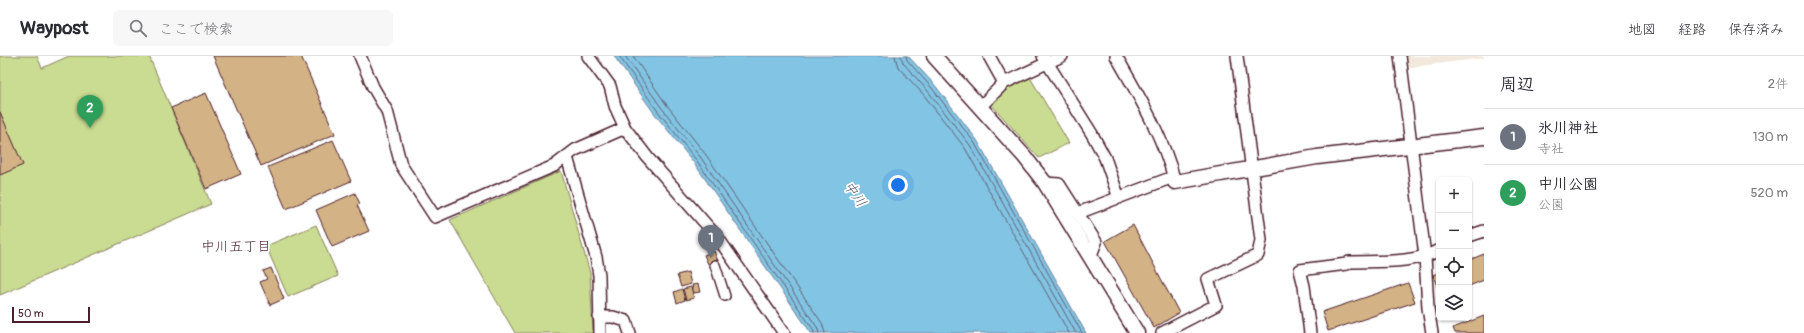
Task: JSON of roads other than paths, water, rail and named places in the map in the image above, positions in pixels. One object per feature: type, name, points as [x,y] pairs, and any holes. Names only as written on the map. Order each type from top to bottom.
[{"type":"street","points":[[360,56],[373,87],[387,111],[401,165],[435,217],[554,166],[575,150],[625,128]]},
{"type":"street","points":[[588,56],[610,86],[615,106],[625,128],[648,158],[718,238],[784,333]]},
{"type":"street","points":[[934,56],[981,106],[1024,156],[1044,183],[1137,333]]},
{"type":"street","points":[[989,56],[1004,83]]},
{"type":"street","points":[[981,106],[1004,83],[1045,59],[1062,56]]},
{"type":"street","points":[[1116,56],[1141,98],[1158,134],[1174,180]]},
{"type":"street","points":[[1162,333],[1216,305],[1208,280],[1258,255],[1261,240],[1250,169],[1237,56]]},
{"type":"street","points":[[1400,56],[1432,333]]},
{"type":"street","points":[[1045,59],[1092,134],[1105,158],[1119,198]]},
{"type":"street","points":[[1078,213],[1174,180],[1250,169],[1317,157],[1484,137]]},
{"type":"street","points":[[567,157],[596,257],[599,275],[600,333]]},
{"type":"street","points":[[1044,183],[1059,184],[1096,242],[1090,258]]},
{"type":"street","points":[[1472,235],[1484,231]]},
{"type":"street","points":[[1310,333],[1304,286],[1300,270],[1347,264],[1349,262],[1390,261],[1424,256],[1436,251]]},
{"type":"street","points":[[715,265],[725,296]]},
{"type":"street","points":[[599,317],[613,317],[626,321],[630,333]]},
{"type":"water","name":"中川","points":[[614,56],[908,56],[934,84],[977,140],[1086,333],[811,333],[694,163],[654,113]]},
{"type":"place","name":"中川公園","points":[[90,128]]},
{"type":"place","name":"氷川神社","points":[[711,258]]},
{"type":"district","name":"中川五丁目","points":[[236,246]]}]
